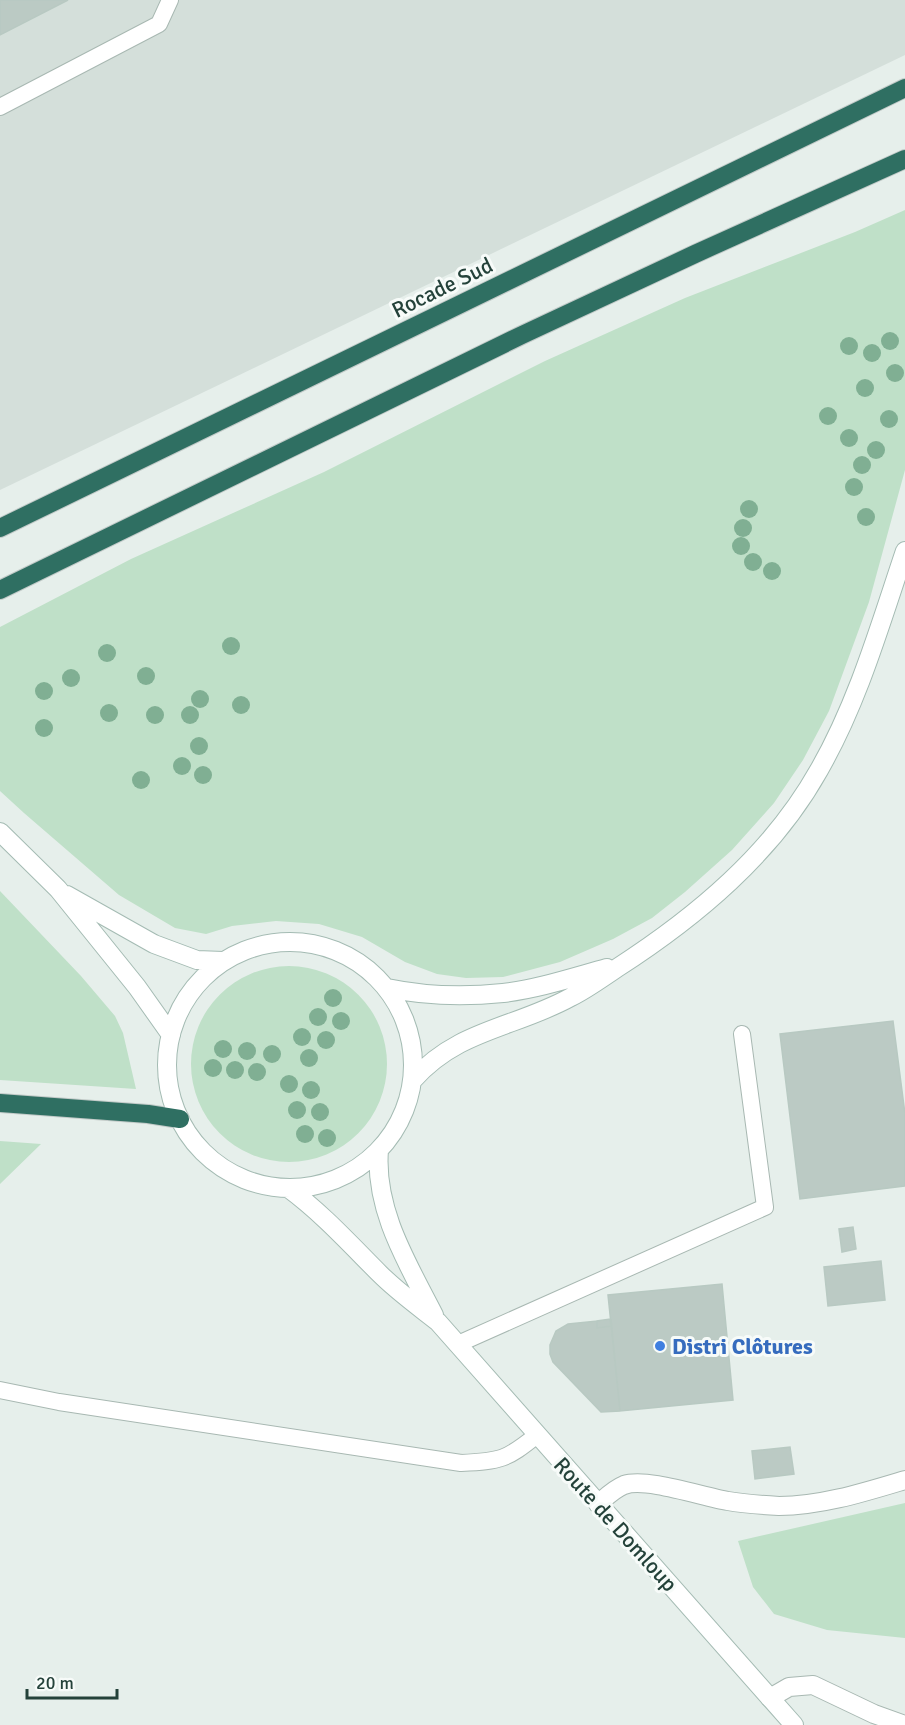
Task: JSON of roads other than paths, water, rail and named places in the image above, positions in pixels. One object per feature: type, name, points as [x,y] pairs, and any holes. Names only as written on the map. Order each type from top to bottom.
[{"type":"highway","name":"Rocade Sud","points":[[0,528],[671,204],[905,88]]},
{"type":"highway","points":[[0,590],[533,330],[694,254],[905,159]]},
{"type":"highway","points":[[0,1103],[148,1114],[180,1119]]},
{"type":"main road","points":[[413,1080],[427,1064],[451,1047],[570,998],[624,963],[675,929],[757,854],[802,797],[829,751],[866,665],[905,551]]},
{"type":"main road","points":[[0,832],[58,889],[137,987],[171,1035]]},
{"type":"main road","points":[[58,889],[154,944],[197,960],[223,962]]},
{"type":"main road","points":[[301,942],[321,945],[348,957],[374,974],[387,988],[406,1022],[412,1041],[413,1080],[402,1118],[379,1150],[364,1164],[328,1182],[288,1188],[269,1186],[250,1181],[216,1163],[189,1135],[173,1103],[167,1069],[171,1035],[176,1017],[196,986],[223,962],[261,945],[301,942]]},
{"type":"main road","points":[[387,988],[406,992],[448,995],[505,993],[624,963]]},
{"type":"main road","name":"Route de Domloup","points":[[379,1150],[377,1170],[382,1200],[393,1232],[438,1322]]},
{"type":"main road","name":"Route de Domloup","points":[[288,1188],[307,1202],[382,1276],[438,1322],[794,1725]]},
{"type":"main road","points":[[598,1504],[625,1485],[637,1483],[729,1501],[782,1506],[855,1495],[905,1480]]},
{"type":"main road","points":[[770,1698],[789,1687],[813,1685],[874,1714],[905,1725]]},
{"type":"lane","points":[[0,107],[159,24],[170,0]]},
{"type":"lane","points":[[458,1344],[765,1208],[742,1034]]},
{"type":"lane","points":[[0,1390],[59,1402],[461,1463],[492,1461],[512,1455],[537,1435]]},
{"type":"place","name":"Distri Clôtures","points":[[660,1346]]}]
